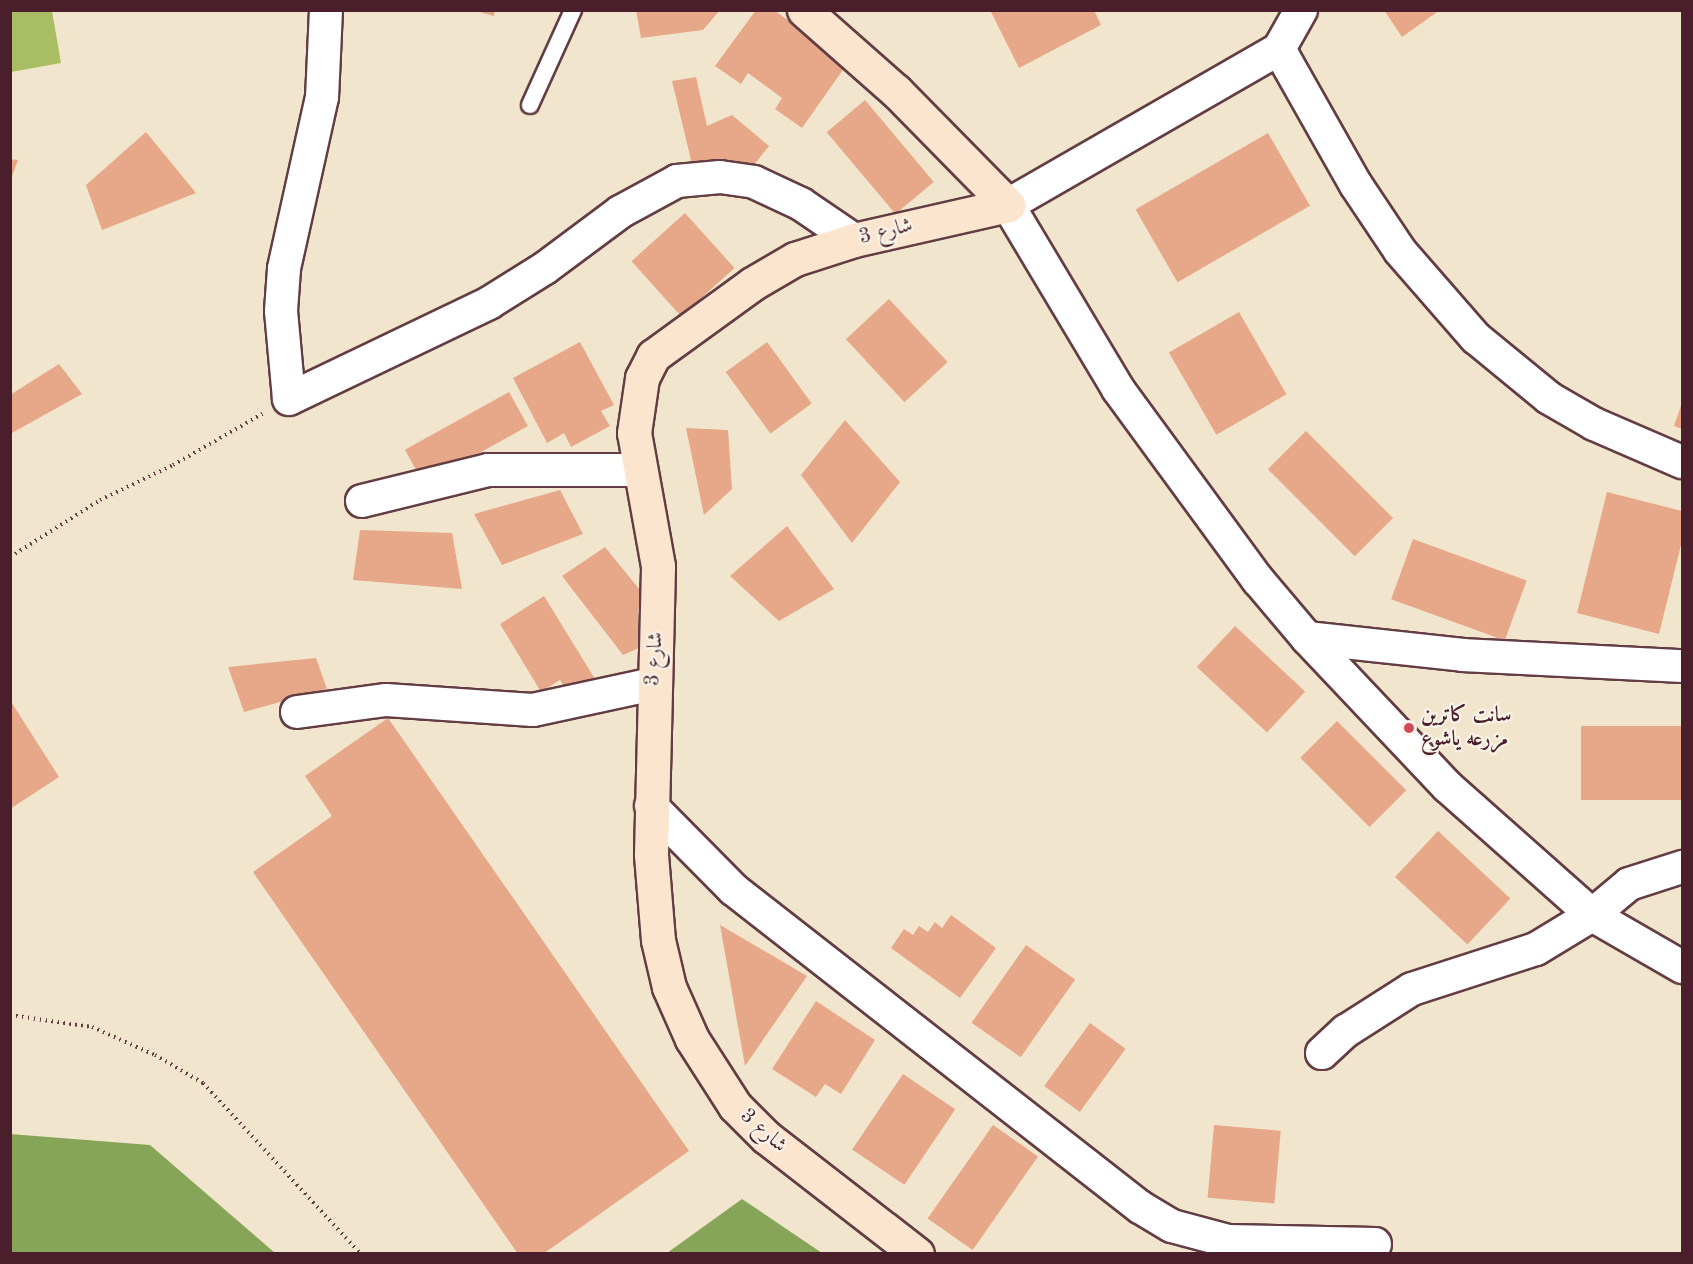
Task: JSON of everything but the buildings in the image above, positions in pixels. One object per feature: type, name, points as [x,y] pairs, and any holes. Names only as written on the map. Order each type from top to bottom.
[{"type":"street","points":[[326,10],[322,97],[284,269],[280,311],[289,399],[489,303],[545,268],[621,212],[677,181],[720,177],[754,183],[801,204],[854,240]]},
{"type":"street","points":[[804,10],[897,91],[1008,205],[1118,389],[1258,580],[1307,638],[1448,787],[1592,915],[1683,967]]},
{"type":"street","points":[[1008,205],[1279,49],[1301,10]]},
{"type":"street","points":[[1279,49],[1356,185],[1394,241],[1435,295],[1476,338],[1549,398],[1576,414],[1683,462]]},
{"type":"street","name":"شارع 3","points":[[917,1254],[766,1137],[735,1106],[704,1060],[679,1013],[663,967],[654,903],[651,806],[658,566],[634,433],[642,378],[653,356],[760,279],[795,259],[854,240],[1008,205]]},
{"type":"street","points":[[362,501],[488,470],[640,470]]},
{"type":"street","points":[[1307,638],[1463,655],[1683,666]]},
{"type":"street","points":[[297,712],[386,700],[533,710],[653,684]]},
{"type":"street","points":[[651,806],[733,889],[1140,1207],[1172,1226],[1228,1242],[1376,1244]]},
{"type":"street","points":[[1322,1053],[1346,1030],[1412,989],[1536,949],[1592,915],[1629,884],[1683,867]]},
{"type":"lane","points":[[530,105],[573,10]]},
{"type":"path","points":[[10,557],[100,500],[173,465],[289,399]]},
{"type":"path","points":[[10,1015],[92,1028],[154,1055],[204,1083],[361,1254]]},
{"type":"green space","points":[[11,10],[52,11],[61,63],[11,72]]},
{"type":"green space","points":[[10,1134],[150,1145],[275,1253],[11,1253]]},
{"type":"green space","points":[[742,1199],[822,1253],[667,1253]]},
{"type":"place","name":"سانت كاترين مزرعه ياشوع","points":[[1409,728]]}]
